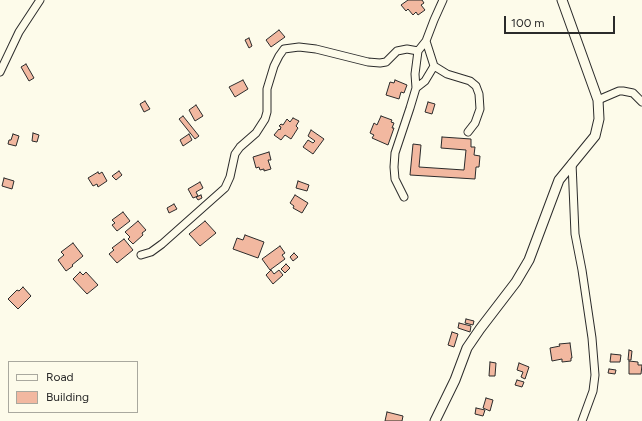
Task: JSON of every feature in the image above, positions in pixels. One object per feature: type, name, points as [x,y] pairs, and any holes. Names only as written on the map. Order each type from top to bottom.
[{"type":"street","points":[[0,72],[19,32],[40,0]]},
{"type":"street","points":[[404,197],[395,179],[395,153],[416,88],[415,68],[418,52],[426,41],[444,0]]},
{"type":"street","points":[[435,421],[455,380],[467,348],[516,282],[528,260],[559,180],[595,136],[599,119],[598,100],[562,0]]},
{"type":"street","points":[[426,41],[434,66],[447,74],[470,81],[476,86],[479,94],[480,109],[475,123],[468,132]]},
{"type":"street","points":[[141,255],[151,252],[162,244],[226,188],[236,154],[240,147],[256,133],[268,112],[267,89],[274,66],[284,49],[299,47],[316,49],[368,62],[386,62],[397,51],[407,49],[418,52]]},
{"type":"street","points":[[416,88],[425,81],[434,66]]},
{"type":"street","points":[[598,100],[619,91],[623,91],[633,93],[642,102]]},
{"type":"street","points":[[572,163],[576,234],[591,330],[595,375],[593,391],[582,421]]},
{"type":"building","points":[[408,0],[422,0],[424,3],[421,5],[425,10],[418,15],[416,12],[413,15],[408,9],[406,11],[401,5]]},
{"type":"building","points":[[279,30],[285,37],[271,47],[266,40]]},
{"type":"building","points":[[249,38],[252,46],[249,48],[245,40]]},
{"type":"building","points":[[26,64],[34,78],[29,81],[21,67]]},
{"type":"building","points":[[243,80],[248,89],[235,97],[229,87]]},
{"type":"building","points":[[395,80],[407,85],[404,93],[401,92],[399,99],[386,95],[390,82],[394,83]]},
{"type":"building","points":[[145,101],[150,109],[144,112],[140,104]]},
{"type":"building","points":[[428,102],[435,104],[432,114],[425,112]]},
{"type":"building","points":[[196,105],[203,116],[195,121],[189,110]]},
{"type":"building","points":[[183,116],[199,136],[195,139],[179,119]]},
{"type":"building","points":[[381,116],[392,120],[391,122],[394,123],[392,128],[394,128],[388,145],[372,138],[374,135],[370,133],[374,123],[377,125]]},
{"type":"building","points":[[293,118],[299,121],[296,126],[298,128],[291,139],[285,135],[281,140],[274,135],[279,129],[280,130],[281,127],[279,126],[281,124],[283,125],[287,119],[290,122]]},
{"type":"building","points":[[311,130],[324,139],[313,154],[303,147],[308,140],[313,143],[315,141],[308,136]]},
{"type":"building","points":[[33,133],[39,135],[37,142],[32,141]]},
{"type":"building","points":[[13,134],[19,136],[16,146],[8,144]]},
{"type":"building","points":[[189,134],[192,140],[183,146],[180,140]]},
{"type":"building","points":[[442,137],[471,139],[471,147],[475,147],[474,155],[480,156],[479,167],[476,167],[475,179],[410,175],[413,144],[421,145],[419,167],[464,170],[466,150],[441,148]]},
{"type":"building","points":[[269,152],[271,160],[268,160],[271,169],[264,171],[264,169],[260,170],[259,167],[256,168],[253,157]]},
{"type":"building","points":[[119,171],[122,175],[116,180],[112,176]]},
{"type":"building","points":[[98,172],[99,174],[102,172],[107,181],[98,187],[97,184],[93,186],[88,178]]},
{"type":"building","points":[[4,178],[14,181],[12,189],[2,186]]},
{"type":"building","points":[[298,181],[309,185],[307,191],[296,188]]},
{"type":"building","points":[[200,182],[203,188],[196,192],[198,196],[193,198],[188,189]]},
{"type":"building","points":[[201,195],[202,198],[198,200],[196,197]]},
{"type":"building","points":[[295,195],[308,203],[302,213],[293,208],[294,206],[290,203]]},
{"type":"building","points":[[174,204],[177,209],[169,213],[167,208]]},
{"type":"building","points":[[123,212],[130,221],[117,231],[112,225],[115,223],[112,220]]},
{"type":"building","points":[[138,221],[146,230],[142,233],[143,235],[133,244],[128,239],[130,237],[125,232]]},
{"type":"building","points":[[205,221],[216,233],[200,246],[189,234]]},
{"type":"building","points":[[245,235],[264,242],[258,258],[233,249],[237,238],[243,240]]},
{"type":"building","points":[[124,239],[133,250],[117,263],[109,254],[114,250],[112,248]]},
{"type":"building","points":[[73,243],[83,256],[66,271],[58,260],[64,255],[61,252]]},
{"type":"building","points":[[280,246],[285,253],[282,255],[285,259],[270,270],[262,259]]},
{"type":"building","points":[[294,253],[298,257],[293,261],[290,257]]},
{"type":"building","points":[[286,264],[290,268],[285,273],[281,269]]},
{"type":"building","points":[[271,270],[274,274],[279,270],[283,275],[273,284],[266,275]]},
{"type":"building","points":[[80,272],[83,275],[86,272],[98,285],[87,294],[73,279]]},
{"type":"building","points":[[23,287],[31,296],[18,309],[8,299],[17,290],[19,291]]},
{"type":"building","points":[[466,319],[474,321],[473,325],[465,323]]},
{"type":"building","points":[[459,323],[471,326],[470,332],[458,328]]},
{"type":"building","points":[[452,332],[458,334],[454,347],[448,345]]},
{"type":"building","points":[[570,343],[571,361],[562,362],[562,359],[552,361],[550,348],[560,346],[559,344]]},
{"type":"building","points":[[629,350],[632,351],[631,360],[628,360]]},
{"type":"building","points":[[611,354],[621,355],[620,362],[610,362]]},
{"type":"building","points":[[629,361],[638,362],[638,365],[642,365],[641,374],[629,374]]},
{"type":"building","points":[[490,362],[496,363],[495,376],[489,376]]},
{"type":"building","points":[[519,363],[529,367],[525,379],[521,377],[523,372],[517,370]]},
{"type":"building","points":[[609,369],[616,370],[615,374],[608,373]]},
{"type":"building","points":[[517,380],[524,382],[522,387],[515,385]]},
{"type":"building","points":[[486,398],[493,400],[490,411],[483,408]]},
{"type":"building","points":[[476,408],[485,410],[483,416],[475,414]]},
{"type":"building","points":[[387,412],[403,416],[402,421],[385,421]]}]
